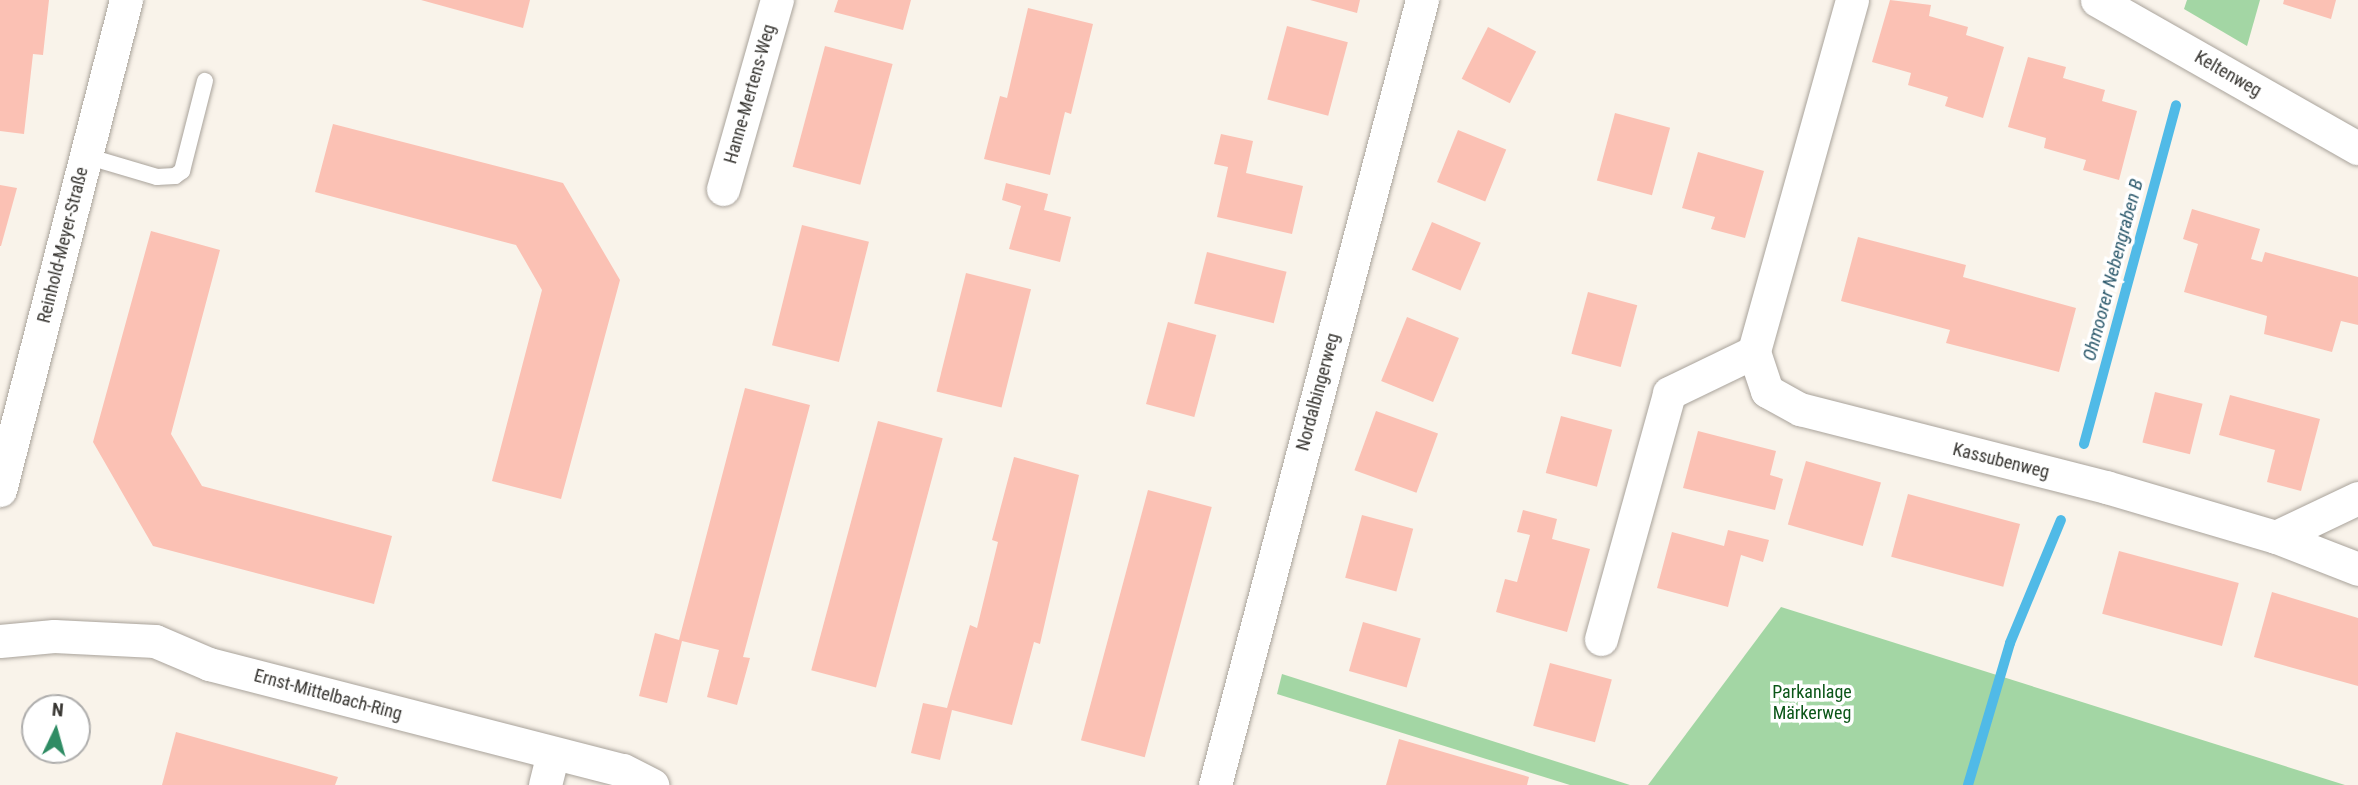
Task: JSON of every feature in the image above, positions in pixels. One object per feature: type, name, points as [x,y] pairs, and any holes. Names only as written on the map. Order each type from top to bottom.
[{"type":"street","name":"Reinhold-Meyer-Straße","points":[[0,490],[126,0]]},
{"type":"street","name":"Hanne-Mertens-Weg","points":[[723,189],[777,0]]},
{"type":"street","name":"Nordalbingerweg","points":[[1215,785],[1422,0]]},
{"type":"street","points":[[1601,639],[1669,393],[1754,352],[1852,0]]},
{"type":"street","name":"Keltenweg","points":[[2097,0],[2358,148]]},
{"type":"street","name":"Kassubenweg","points":[[1754,352],[1767,391],[1800,410],[2106,487],[2276,537],[2358,569]]},
{"type":"street","points":[[2276,537],[2358,498]]},
{"type":"street","name":"Ernst-Mittelbach-Ring","points":[[2,636],[155,641],[209,664],[549,769],[623,770],[652,785]]},
{"type":"lane","points":[[86,156],[157,177],[175,176],[182,171],[205,81]]},
{"type":"green space","points":[[2187,0],[2260,0],[2247,46],[2184,9]]},
{"type":"green space","name":"Parkanlage Märkerweg","points":[[1781,607],[2345,785],[1648,785]]},
{"type":"green space","points":[[1282,674],[1630,785],[1570,785],[1277,694]]},
{"type":"building","points":[[0,0],[49,0],[43,55],[33,54],[24,134],[0,131]]},
{"type":"building","points":[[421,0],[530,0],[523,28]]},
{"type":"building","points":[[838,0],[911,0],[903,30],[834,12]]},
{"type":"building","points":[[1310,0],[1360,0],[1357,13]]},
{"type":"building","points":[[1890,0],[1931,5],[1929,16],[1968,27],[1966,35],[2004,47],[1983,118],[1945,106],[1948,97],[1908,85],[1911,73],[1872,62]]},
{"type":"building","points":[[2284,0],[2336,0],[2331,19],[2283,4]]},
{"type":"building","points":[[1028,8],[1093,24],[1071,114],[1065,112],[1050,175],[984,159],[1000,96],[1007,98]]},
{"type":"building","points":[[1287,26],[1348,42],[1328,116],[1267,99]]},
{"type":"building","points":[[1488,27],[1536,52],[1510,103],[1462,79]]},
{"type":"building","points":[[825,46],[893,64],[860,185],[793,167]]},
{"type":"building","points":[[2028,57],[2066,67],[2063,78],[2105,90],[2102,101],[2137,111],[2119,180],[2083,170],[2086,160],[2044,148],[2046,138],[2008,127]]},
{"type":"building","points":[[1615,113],[1670,128],[1652,195],[1597,181]]},
{"type":"building","points":[[333,124],[563,183],[620,280],[561,499],[492,481],[542,290],[516,245],[315,192]]},
{"type":"building","points":[[1458,130],[1506,149],[1485,201],[1437,182]]},
{"type":"building","points":[[1221,134],[1253,141],[1246,173],[1303,186],[1292,234],[1217,217],[1228,167],[1214,164]]},
{"type":"building","points":[[1698,152],[1764,171],[1745,238],[1711,229],[1715,217],[1682,208]]},
{"type":"building","points":[[1006,183],[1048,194],[1044,210],[1071,217],[1060,262],[1009,249],[1021,206],[1002,200]]},
{"type":"building","points":[[0,185],[17,188],[1,246],[0,246]]},
{"type":"building","points":[[2192,209],[2260,229],[2251,259],[2262,262],[2265,252],[2358,277],[2358,325],[2341,321],[2332,352],[2264,334],[2267,316],[2184,292],[2198,244],[2183,239]]},
{"type":"building","points":[[1432,222],[1481,243],[1460,291],[1412,270]]},
{"type":"building","points":[[802,225],[869,242],[839,362],[772,345]]},
{"type":"building","points":[[151,231],[220,250],[171,434],[202,486],[392,536],[374,604],[153,546],[93,442]]},
{"type":"building","points":[[1858,237],[1966,265],[1963,277],[2076,308],[2059,372],[1946,343],[1950,330],[1841,301]]},
{"type":"building","points":[[1207,252],[1287,272],[1274,323],[1194,303]]},
{"type":"building","points":[[966,273],[1031,289],[1001,408],[936,391]]},
{"type":"building","points":[[1588,292],[1637,305],[1621,367],[1571,354]]},
{"type":"building","points":[[1407,317],[1459,338],[1433,402],[1381,381]]},
{"type":"building","points":[[1168,322],[1216,335],[1194,417],[1146,404]]},
{"type":"building","points":[[745,388],[810,405],[743,657],[750,658],[737,705],[707,697],[719,650],[682,641],[667,703],[639,696],[655,633],[679,640]]},
{"type":"building","points":[[2155,392],[2203,404],[2190,454],[2142,442]]},
{"type":"building","points":[[2230,395],[2320,419],[2301,491],[2267,482],[2275,450],[2219,435]]},
{"type":"building","points":[[1376,411],[1438,434],[1416,493],[1354,470]]},
{"type":"building","points":[[1561,416],[1612,430],[1597,487],[1546,473]]},
{"type":"building","points":[[878,421],[943,438],[876,688],[811,670]]},
{"type":"building","points":[[1698,431],[1776,451],[1770,475],[1783,479],[1775,510],[1683,488]]},
{"type":"building","points":[[1014,457],[1079,475],[1040,644],[1034,642],[1012,725],[952,710],[940,760],[911,753],[923,703],[947,708],[970,625],[977,628],[998,542],[992,540]]},
{"type":"building","points":[[1806,461],[1881,482],[1863,546],[1788,524]]},
{"type":"building","points":[[1148,490],[1212,507],[1145,757],[1081,740]]},
{"type":"building","points":[[1908,494],[2020,524],[2003,587],[1891,557]]},
{"type":"building","points":[[1523,510],[1557,519],[1552,539],[1590,549],[1567,632],[1496,612],[1505,579],[1517,582],[1530,535],[1517,532]]},
{"type":"building","points":[[1362,515],[1413,529],[1396,592],[1345,578]]},
{"type":"building","points":[[1728,530],[1769,540],[1763,562],[1741,555],[1728,607],[1657,588],[1672,532],[1724,546]]},
{"type":"building","points":[[2119,551],[2239,583],[2222,646],[2102,614]]},
{"type":"building","points":[[2272,592],[2358,618],[2358,686],[2254,657]]},
{"type":"building","points":[[1363,622],[1421,639],[1407,688],[1349,671]]},
{"type":"building","points":[[1550,663],[1612,680],[1595,742],[1533,726]]},
{"type":"building","points":[[176,732],[338,777],[335,785],[162,785]]},
{"type":"building","points":[[1399,739],[1529,777],[1527,785],[1386,785]]},
{"type":"waterway","name":"Ohmoorer Nebengraben B","points":[[2084,444],[2176,105]]},
{"type":"waterway","name":"Ohmoorer Nebengraben B","points":[[1968,785],[2010,643],[2061,520]]}]
